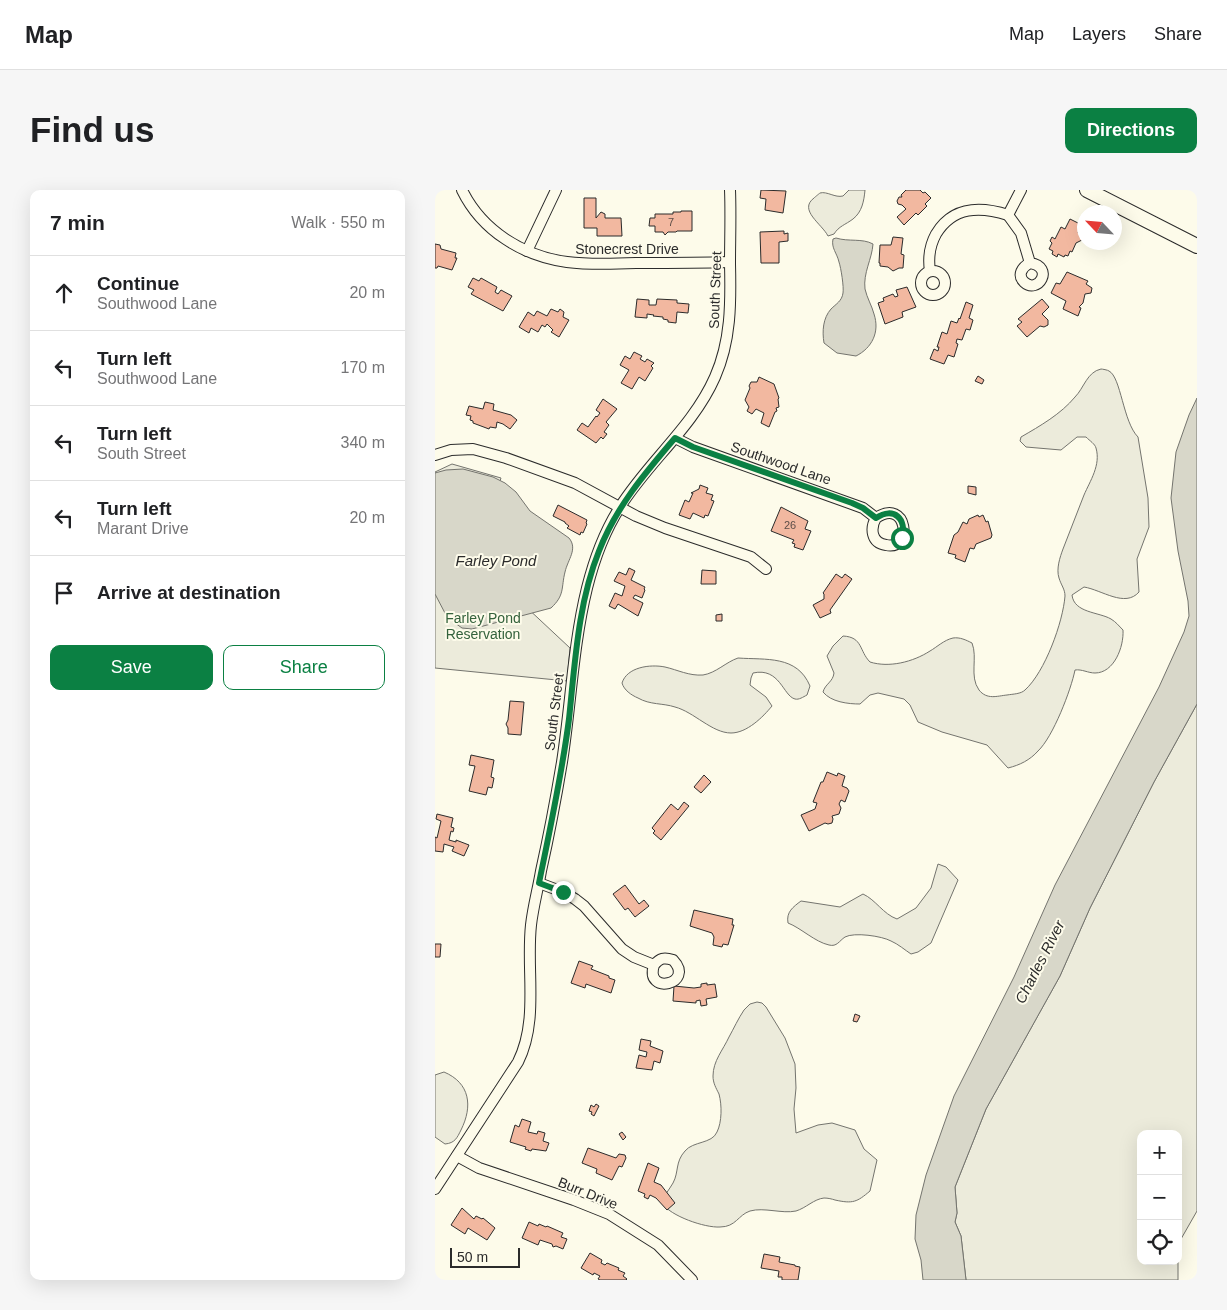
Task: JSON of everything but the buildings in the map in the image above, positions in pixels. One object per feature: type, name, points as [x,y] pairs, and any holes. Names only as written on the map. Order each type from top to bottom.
[{"type":"main road","points":[[1087,190],[1197,246]]},
{"type":"street","name":"Stonecrest Drive","points":[[462,190],[474,210],[497,233],[527,251],[547,259],[586,264],[731,262]]},
{"type":"street","points":[[527,251],[556,190]]},
{"type":"street","name":"South Street","points":[[435,1189],[518,1062],[527,1040],[531,924],[558,791],[569,719],[573,668],[586,592],[599,551],[620,507],[675,438],[707,393],[722,359],[730,318],[731,190]]},
{"type":"street","points":[[1008,215],[1021,190]]},
{"type":"street","points":[[930,271],[928,260],[933,239],[943,224],[956,214],[972,210],[986,209],[1008,215],[1021,233],[1030,263]]},
{"type":"street","name":"Southwood Lane","points":[[675,438],[693,447],[852,503],[863,508],[876,518]]},
{"type":"street","points":[[435,455],[451,450],[473,449],[506,458],[575,482],[636,516],[665,528],[751,557],[766,569]]},
{"type":"street","points":[[539,883],[563,892],[575,899],[584,906],[622,948],[634,957],[654,965]]},
{"type":"street","name":"Burr Drive","points":[[457,1156],[479,1168],[574,1200],[609,1214],[658,1245],[692,1280]]},
{"type":"green space","points":[[849,190],[865,190],[860,210],[853,219],[840,227],[834,234],[828,236],[810,212],[810,203],[820,193],[843,196]]},
{"type":"green space","points":[[1101,369],[1113,375],[1129,421],[1138,437],[1148,498],[1149,527],[1137,559],[1139,592],[1133,597],[1120,598],[1084,587],[1072,595],[1074,601],[1082,609],[1111,619],[1123,630],[1120,651],[1108,669],[1095,673],[1075,670],[1061,713],[1044,744],[1028,760],[1008,768],[987,745],[942,732],[918,722],[910,705],[904,699],[878,693],[870,695],[860,704],[855,704],[840,702],[826,695],[823,692],[834,673],[827,656],[833,646],[843,636],[854,639],[870,662],[877,664],[909,661],[923,655],[947,640],[961,638],[972,643],[976,685],[985,695],[996,696],[1019,693],[1025,690],[1032,682],[1052,646],[1061,619],[1065,596],[1058,574],[1059,563],[1094,473],[1097,454],[1095,445],[1086,437],[1077,437],[1061,450],[1026,447],[1020,441],[1021,437],[1063,409],[1078,393],[1092,373]]},
{"type":"green space","name":"Farley Pond","points":[[452,464],[501,478],[496,493],[524,605],[570,648],[567,681],[435,668],[435,472]]},
{"type":"green space","points":[[738,658],[780,661],[789,664],[804,676],[810,686],[807,695],[795,699],[769,674],[762,672],[753,673],[750,685],[766,697],[772,706],[749,727],[731,733],[717,730],[682,710],[643,700],[628,692],[622,683],[629,673],[640,668],[659,666],[688,674],[703,675]]},
{"type":"green space","points":[[1197,704],[1197,1211],[1182,1237],[1182,1130],[1137,1130],[1137,1265],[1178,1265],[1178,1280],[966,1280],[961,1236],[955,1222],[957,1213],[955,1187],[986,1109],[1060,976],[1090,908],[1154,782]]},
{"type":"green space","points":[[938,864],[946,867],[958,880],[931,943],[918,952],[911,954],[891,941],[868,935],[845,937],[836,944],[829,945],[788,923],[789,913],[801,901],[840,907],[863,894],[897,919],[916,908],[931,888]]},
{"type":"green space","points":[[762,1003],[766,1007],[785,1038],[795,1064],[796,1088],[794,1109],[796,1133],[818,1125],[832,1123],[855,1130],[864,1149],[877,1160],[870,1191],[862,1198],[854,1201],[846,1202],[824,1198],[796,1211],[755,1210],[746,1213],[730,1225],[720,1227],[706,1226],[680,1217],[662,1203],[675,1179],[680,1159],[685,1151],[711,1139],[717,1132],[721,1118],[721,1108],[719,1094],[713,1079],[713,1071],[744,1010],[750,1004]]},
{"type":"green space","points":[[444,1072],[459,1082],[467,1096],[468,1104],[465,1121],[458,1135],[455,1140],[445,1144],[435,1137],[435,1075]]},
{"type":"water","points":[[833,239],[864,241],[873,244],[866,272],[865,289],[876,321],[876,327],[870,344],[862,353],[856,356],[837,353],[824,343],[823,329],[826,316],[840,300],[843,293],[841,269],[833,245]]},
{"type":"water","name":"Charles River","points":[[1197,398],[1197,704],[1154,782],[1090,908],[1060,976],[986,1109],[955,1187],[957,1213],[955,1222],[961,1236],[966,1280],[923,1280],[921,1260],[915,1239],[916,1215],[926,1175],[954,1096],[1014,977],[1055,885],[1159,687],[1184,632],[1189,616],[1171,498],[1176,452]]},
{"type":"water","name":"Farley Pond","points":[[463,469],[493,477],[505,483],[516,492],[530,511],[572,542],[572,554],[565,572],[561,595],[551,608],[472,629],[462,628],[446,615],[435,594],[435,473]]},
{"type":"route","points":[[563,892],[539,883],[558,791],[569,719],[573,668],[586,592],[599,551],[620,507],[641,478],[675,438],[693,447],[852,503],[863,508],[876,518],[882,514],[891,513],[901,518],[905,528],[902,538]]},
{"type":"park label","name":"Farley Pond Reservation","points":[[483,626]]}]
